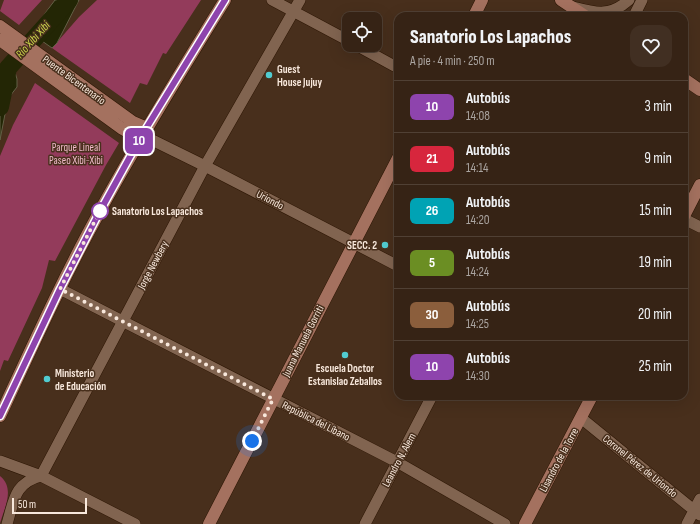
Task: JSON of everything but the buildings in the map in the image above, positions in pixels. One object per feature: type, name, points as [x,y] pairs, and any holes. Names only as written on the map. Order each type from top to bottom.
[{"type":"main road","points":[[0,416],[60,289],[99,213],[144,132],[225,0]]},
{"type":"main road","points":[[476,12],[482,0]]},
{"type":"main road","points":[[560,0],[579,12]]},
{"type":"main road","name":"Puente Bicentenario","points":[[0,26],[125,124]]},
{"type":"main road","name":"Puente Bicentenario","points":[[0,40],[125,124]]},
{"type":"main road","points":[[688,82],[700,90]]},
{"type":"main road","points":[[125,124],[144,132]]},
{"type":"main road","name":"Juana Manuela Gorriti","points":[[209,524],[394,166]]},
{"type":"main road","points":[[688,209],[700,185]]},
{"type":"main road","name":"Lisandro de la Torre","points":[[525,524],[590,400]]},
{"type":"street","points":[[272,0],[342,37]]},
{"type":"street","name":"Jorge Newbery","points":[[41,476],[124,322],[205,166],[300,0]]},
{"type":"street","points":[[571,7],[594,12],[609,12],[619,8],[629,0]]},
{"type":"street","points":[[636,12],[642,0]]},
{"type":"street","points":[[369,52],[394,66]]},
{"type":"street","name":"Uriondo","points":[[144,132],[205,166],[394,264]]},
{"type":"street","points":[[688,220],[700,227]]},
{"type":"street","name":"República del Líbano","points":[[60,289],[397,462],[505,524]]},
{"type":"street","name":"Leandro N. Alem","points":[[365,524],[430,400]]},
{"type":"street","name":"Coronel Pérez de Uriondo","points":[[581,418],[697,513]]},
{"type":"street","points":[[0,461],[41,476],[135,524]]},
{"type":"street","points":[[7,524],[18,490],[30,479],[41,476]]},
{"type":"street","points":[[687,524],[697,513],[700,499]]},
{"type":"green space","points":[[4,0],[42,0],[19,25],[0,11]]},
{"type":"green space","points":[[97,0],[201,0],[166,54],[163,53],[147,85],[140,83],[130,103],[52,48],[79,17]]},
{"type":"green space","name":"Parque Lineal Paseo Xibi-Xibi","points":[[35,83],[119,143],[55,261],[49,260],[42,288],[8,361],[4,360],[0,371],[0,156],[13,125]]},
{"type":"green space","points":[[0,476],[5,481],[7,486],[8,498],[0,523]]},
{"type":"shaded area","points":[[55,0],[79,0],[57,43],[52,48],[32,34]]},
{"type":"shaded area","points":[[4,62],[14,69],[17,79],[17,87],[10,96],[0,140],[0,70]]},
{"type":"waterway","name":"Río Xibi Xibi","points":[[0,107],[8,68],[69,0]]},
{"type":"bus line","name":"10","points":[[0,416],[60,289],[99,213],[142,135],[225,0]]},
{"type":"place","name":"Guest House Jujuy","points":[[269,75]]},
{"type":"place","name":"Sanatorio Los Lapachos","points":[[100,211]]},
{"type":"place","name":"SECC. 2","points":[[385,245]]},
{"type":"place","name":"Escuela Doctor Estanislao Zeballos","points":[[345,355]]},
{"type":"place","name":"Ministerio de Educación","points":[[47,379]]},
{"type":"route","points":[[100,211],[60,289],[273,399],[252,441]]}]
